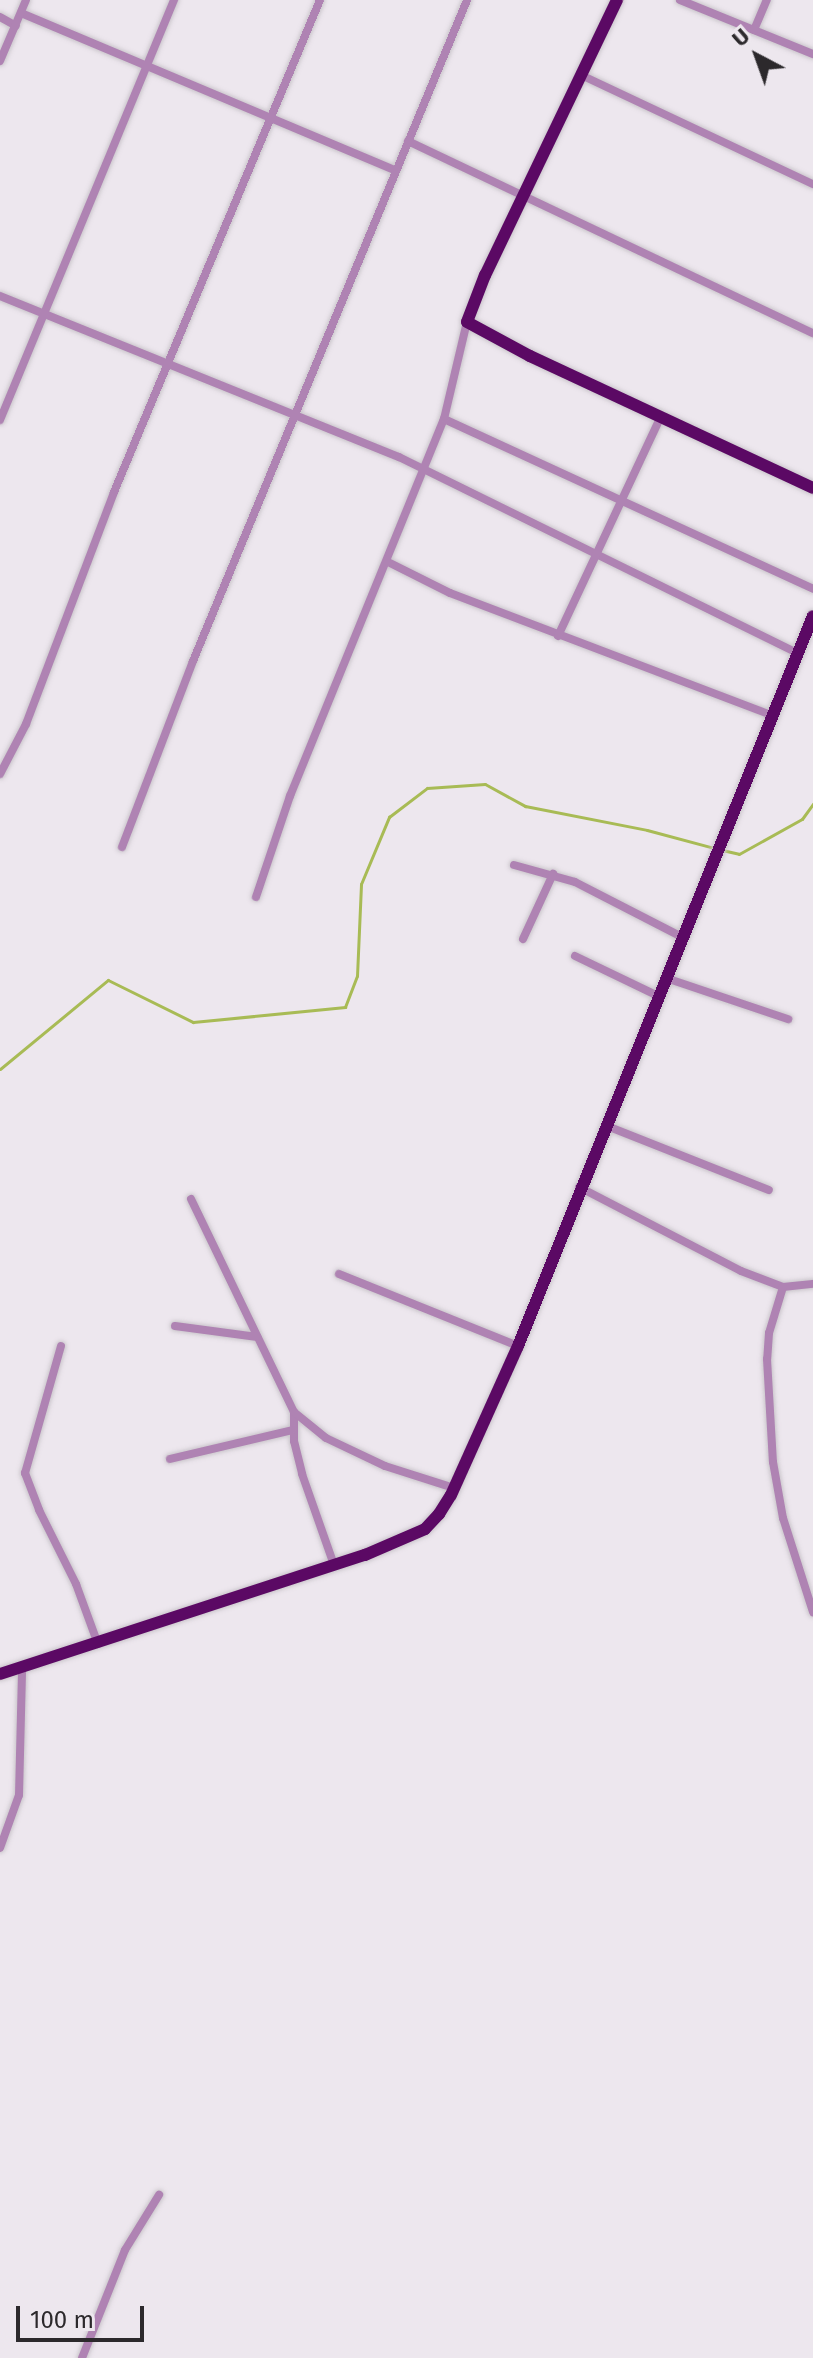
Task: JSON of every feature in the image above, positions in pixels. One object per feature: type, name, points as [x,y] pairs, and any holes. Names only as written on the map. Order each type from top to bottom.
[{"type":"highway","points":[[617,0],[467,322],[530,356],[813,488]]},
{"type":"highway","points":[[0,1674],[334,1565],[425,1529],[454,1488],[518,1346],[579,1187],[607,1126],[798,653],[810,633],[813,616]]},
{"type":"street","points":[[0,61],[26,0]]},
{"type":"street","points":[[0,420],[174,0]]},
{"type":"street","points":[[0,774],[26,724],[70,604],[320,0]]},
{"type":"street","points":[[122,847],[193,661],[467,0]]},
{"type":"street","points":[[680,0],[813,54]]},
{"type":"street","points":[[754,30],[767,0]]},
{"type":"street","points":[[21,13],[396,171]]},
{"type":"street","points":[[0,17],[16,26]]},
{"type":"street","points":[[581,75],[813,184]]},
{"type":"street","points":[[408,141],[813,333]]},
{"type":"street","points":[[0,296],[296,414],[424,470],[798,653]]},
{"type":"street","points":[[256,897],[290,796],[444,419],[467,322]]},
{"type":"street","points":[[558,636],[661,416]]},
{"type":"street","points":[[444,419],[813,589]]},
{"type":"street","points":[[388,562],[450,593],[773,716]]},
{"type":"street","points":[[514,865],[553,874],[682,937]]},
{"type":"street","points":[[523,939],[553,874]]},
{"type":"street","points":[[575,956],[658,996]]},
{"type":"street","points":[[666,978],[788,1019]]},
{"type":"street","points":[[607,1126],[769,1190]]},
{"type":"street","points":[[579,1187],[696,1250],[783,1287],[813,1284]]},
{"type":"street","points":[[191,1199],[208,1228],[294,1412],[326,1438],[385,1466],[454,1488]]},
{"type":"street","points":[[339,1274],[518,1346]]},
{"type":"street","points":[[783,1287],[769,1333],[767,1359],[773,1462],[783,1518],[813,1612]]},
{"type":"street","points":[[175,1326],[257,1337]]},
{"type":"street","points":[[61,1346],[25,1473],[39,1510],[76,1584],[98,1644]]},
{"type":"street","points":[[294,1412],[293,1430],[302,1474],[334,1565]]},
{"type":"street","points":[[170,1459],[293,1430]]},
{"type":"street","points":[[0,1848],[19,1795],[22,1669]]},
{"type":"street","points":[[82,2358],[125,2250],[159,2195]]},
{"type":"waterway","points":[[0,1069],[108,980],[193,1022],[345,1007],[357,976],[361,884],[389,817],[427,788],[485,784],[525,806],[647,830],[714,848]]},
{"type":"waterway","points":[[722,850],[739,854],[802,819],[813,804]]}]
